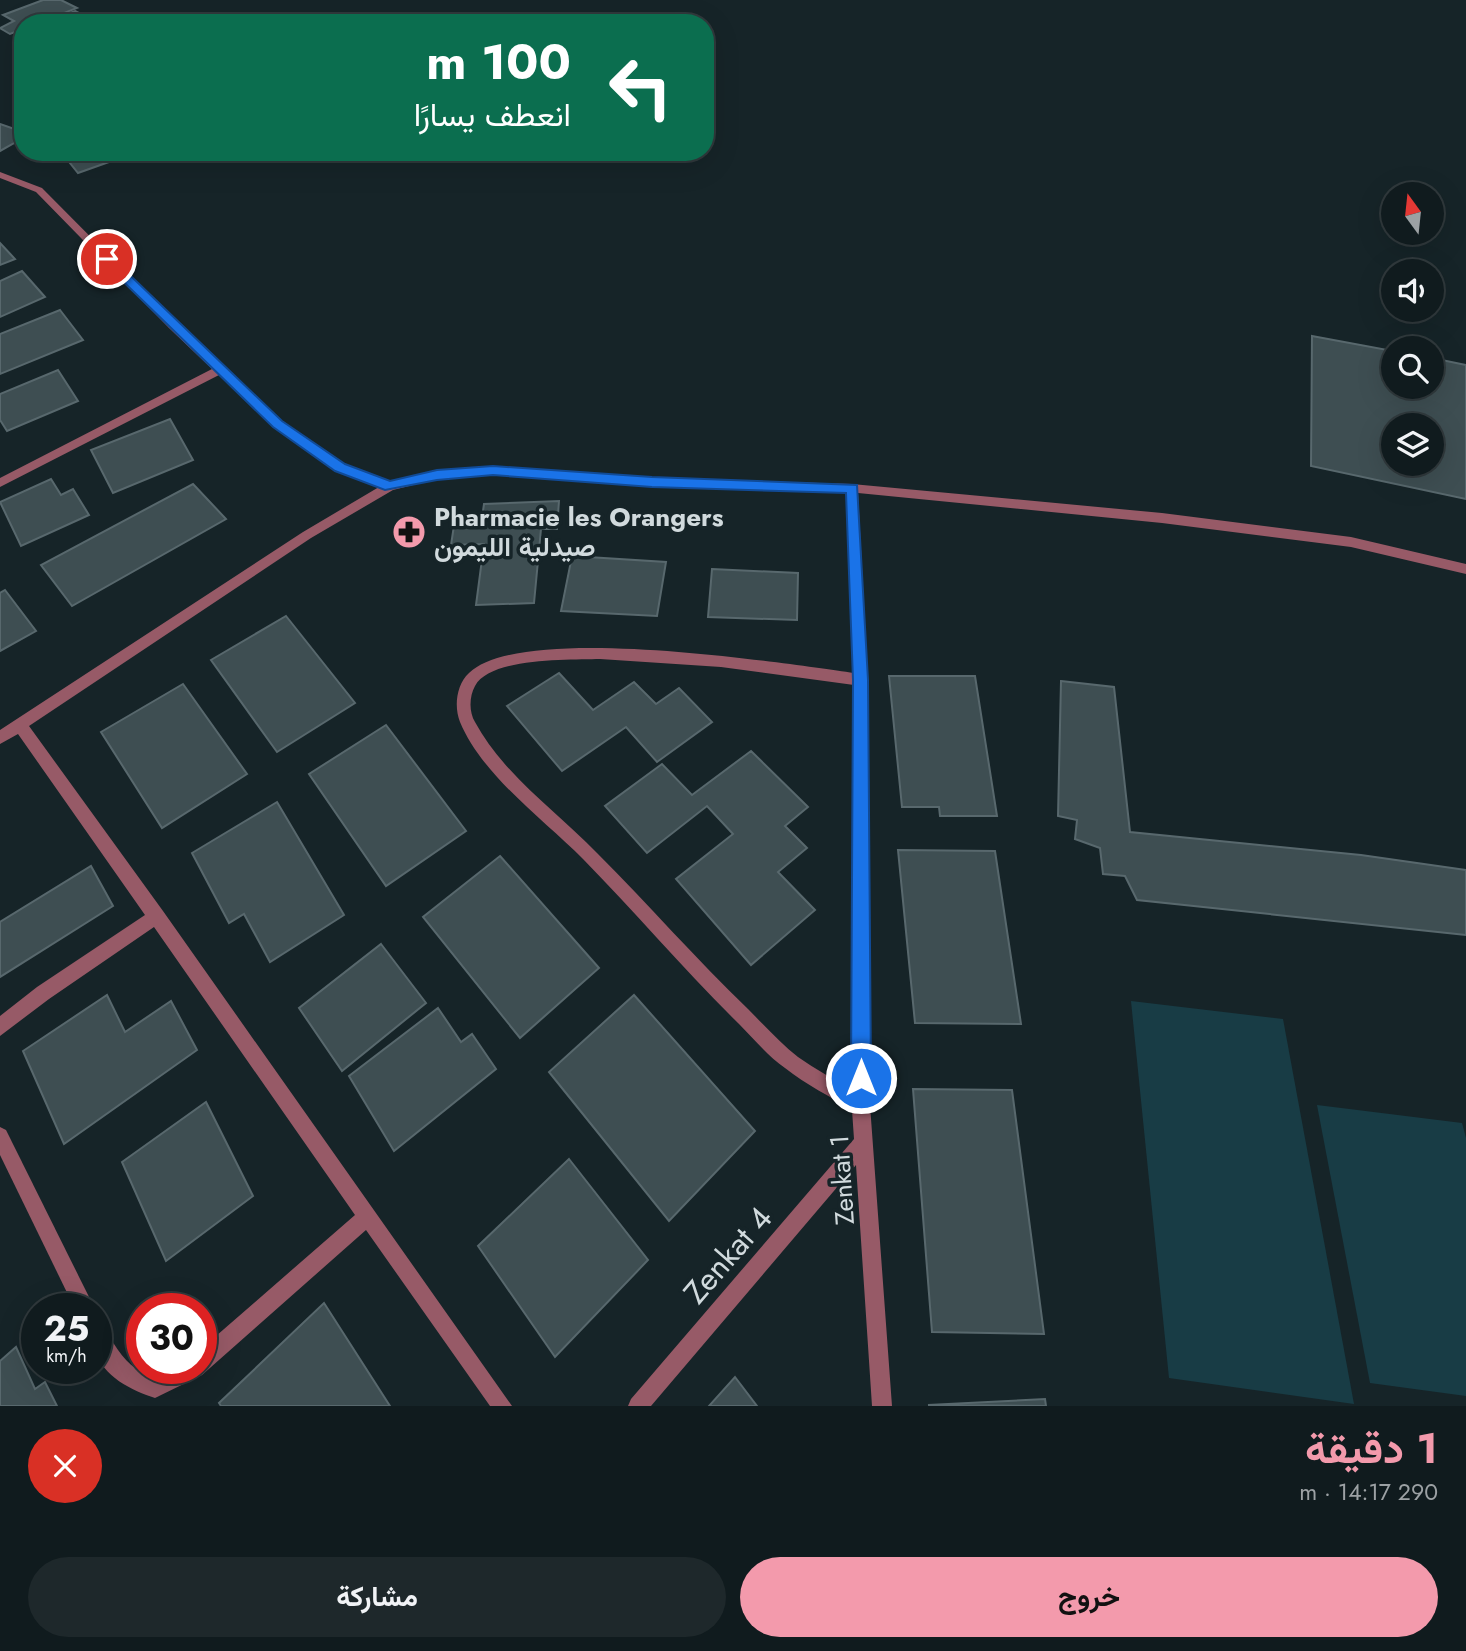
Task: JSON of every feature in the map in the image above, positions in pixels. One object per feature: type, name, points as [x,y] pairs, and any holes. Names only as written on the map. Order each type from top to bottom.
[{"type":"street","points":[[0,175],[39,190],[278,424],[340,467],[390,486]]},
{"type":"street","points":[[1,482],[221,369]]},
{"type":"street","points":[[0,738],[174,620],[390,486],[437,475],[493,470],[652,482],[852,488],[1162,518],[1350,542],[1466,569]]},
{"type":"street","name":"Zenkat 1","points":[[852,488],[861,680],[861,1105],[882,1406]]},
{"type":"street","points":[[861,680],[752,665],[586,653],[536,656],[486,667],[475,675],[465,688],[464,698],[467,723],[509,776],[591,857],[722,996],[792,1063],[861,1105]]},
{"type":"street","points":[[20,725],[502,1406]]},
{"type":"street","points":[[0,1027],[43,993],[157,916]]},
{"type":"street","points":[[0,1136],[77,1293]]},
{"type":"street","name":"Zenkat 4","points":[[638,1406],[864,1142]]},
{"type":"street","points":[[217,1349],[368,1216]]},
{"type":"street","points":[[112,1360],[126,1374]]},
{"type":"street","points":[[139,1384],[155,1388],[163,1384]]},
{"type":"shaded area","points":[[1131,1001],[1283,1019],[1354,1404],[1169,1378]]},
{"type":"shaded area","points":[[1317,1105],[1462,1123],[1466,1138],[1466,1396],[1370,1383]]},
{"type":"building","points":[[43,0],[61,0],[77,8],[62,14],[14,14],[14,21],[3,15]]},
{"type":"building","points":[[14,21],[14,32],[10,34],[0,28]]},
{"type":"building","points":[[0,124],[14,129],[14,143],[0,151]]},
{"type":"building","points":[[68,161],[112,161],[78,173]]},
{"type":"building","points":[[0,243],[15,259],[0,265]]},
{"type":"building","points":[[22,271],[45,297],[0,317],[0,281]]},
{"type":"building","points":[[60,310],[83,340],[0,374],[0,334]]},
{"type":"building","points":[[1312,336],[1381,349],[1381,399],[1444,399],[1444,360],[1466,365],[1466,499],[1311,466]]},
{"type":"building","points":[[58,370],[78,401],[7,431],[0,420],[0,394]]},
{"type":"building","points":[[170,419],[193,460],[113,493],[91,450]]},
{"type":"building","points":[[51,479],[61,495],[73,489],[89,515],[21,546],[0,502]]},
{"type":"building","points":[[193,484],[226,519],[72,606],[41,565]]},
{"type":"building","points":[[559,501],[557,529],[541,529],[534,603],[476,605],[484,544],[451,545],[455,519],[482,518],[484,504]]},
{"type":"building","points":[[572,556],[666,562],[657,616],[561,611]]},
{"type":"building","points":[[712,569],[798,573],[797,620],[708,617]]},
{"type":"building","points":[[5,590],[36,631],[0,651],[0,593]]},
{"type":"building","points":[[286,616],[355,703],[277,752],[211,660]]},
{"type":"building","points":[[559,673],[593,710],[634,682],[656,704],[679,688],[712,722],[657,762],[626,727],[562,771],[507,706]]},
{"type":"building","points":[[889,676],[975,676],[997,816],[940,816],[939,807],[902,807]]},
{"type":"building","points":[[1061,681],[1114,687],[1130,832],[1361,855],[1466,870],[1466,935],[1137,900],[1125,876],[1103,874],[1100,848],[1075,839],[1077,820],[1058,816]]},
{"type":"building","points":[[183,684],[247,774],[162,828],[101,732]]},
{"type":"building","points":[[386,725],[466,831],[386,886],[309,774]]},
{"type":"building","points":[[751,751],[808,807],[785,826],[807,848],[778,872],[815,910],[751,965],[676,879],[733,834],[707,806],[647,853],[605,806],[662,764],[692,795]]},
{"type":"building","points":[[277,802],[344,915],[270,962],[244,914],[229,923],[192,853]]},
{"type":"building","points":[[898,850],[995,851],[1021,1024],[915,1023]]},
{"type":"building","points":[[500,856],[599,968],[520,1038],[423,917]]},
{"type":"building","points":[[91,866],[113,906],[0,977],[0,922]]},
{"type":"building","points":[[381,944],[426,1003],[342,1071],[299,1008]]},
{"type":"building","points":[[107,995],[125,1032],[171,1001],[197,1050],[64,1144],[23,1051]]},
{"type":"building","points":[[634,995],[755,1131],[669,1221],[549,1072]]},
{"type":"building","points":[[438,1008],[461,1042],[472,1034],[496,1069],[394,1151],[349,1076]]},
{"type":"building","points":[[913,1089],[1012,1090],[1044,1334],[932,1332]]},
{"type":"building","points":[[206,1102],[253,1196],[166,1261],[122,1162]]},
{"type":"building","points":[[569,1159],[648,1260],[555,1357],[478,1246]]},
{"type":"building","points":[[324,1303],[390,1406],[221,1406],[219,1403]]},
{"type":"building","points":[[16,1347],[21,1358],[21,1384],[33,1384],[35,1389],[46,1384],[57,1406],[0,1406],[0,1361]]},
{"type":"building","points":[[735,1377],[757,1406],[709,1406]]},
{"type":"building","points":[[1045,1399],[1046,1406],[928,1405]]},
{"type":"place","name":"Pharmacie les Orangers صيدلية الليمون","points":[[409,532]]},
{"type":"route","points":[[107,259],[173,326],[278,424],[340,467],[390,486],[437,475],[493,470],[652,482],[852,488],[861,680],[861,1078]]}]
